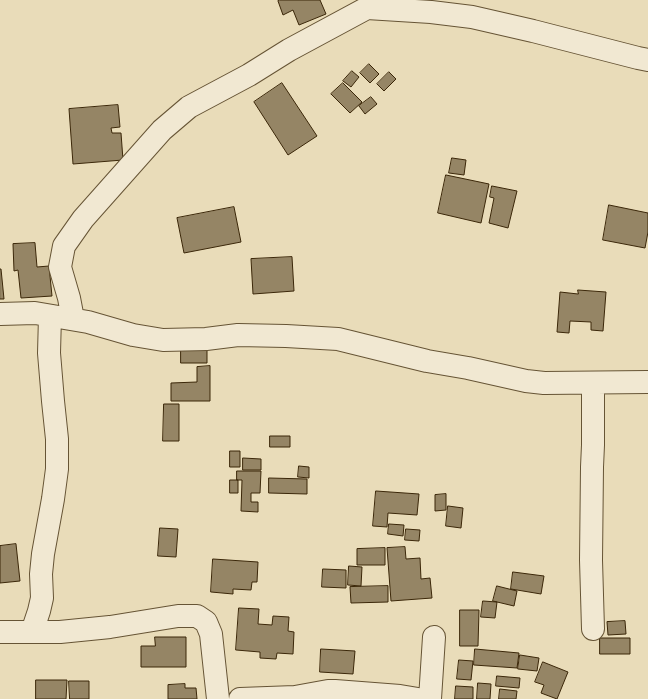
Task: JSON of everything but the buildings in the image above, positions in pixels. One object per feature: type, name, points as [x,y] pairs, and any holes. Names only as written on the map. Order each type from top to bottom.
[{"type":"street","points":[[73,319],[69,298],[60,267],[64,246],[83,219],[162,130],[189,107],[249,75],[296,46],[373,4],[472,16],[648,60]]},
{"type":"street","points":[[0,314],[35,313],[73,319],[133,335],[163,340],[206,339],[238,335],[338,339],[427,361],[544,384],[648,382]]},
{"type":"street","points":[[32,632],[42,598],[41,574],[43,554],[57,469],[57,439],[49,353],[50,316]]},
{"type":"street","points":[[593,383],[591,560],[593,629]]},
{"type":"street","points":[[0,632],[60,632],[110,627],[178,616],[197,616],[206,622],[210,634],[224,698]]},
{"type":"street","points":[[430,699],[434,637]]},
{"type":"street","points":[[240,699],[295,697],[336,691],[400,696],[418,699]]}]
